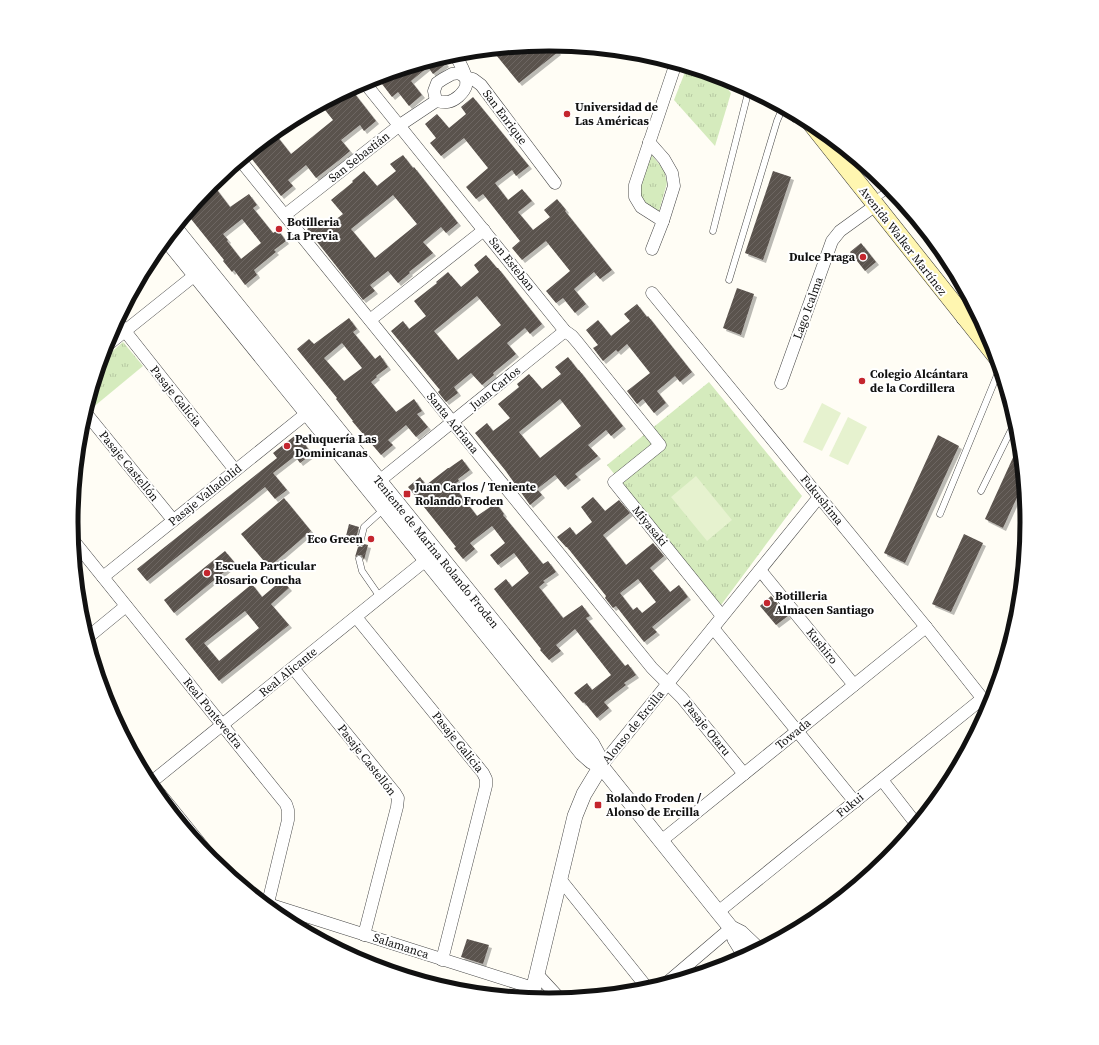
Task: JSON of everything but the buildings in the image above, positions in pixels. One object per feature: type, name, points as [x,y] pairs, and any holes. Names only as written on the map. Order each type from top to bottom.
[{"type":"main road","name":"Avenida Walker Martínez","points":[[821,137],[874,203],[969,312],[977,326]]},
{"type":"street","points":[[458,60],[465,77]]},
{"type":"street","points":[[663,221],[641,207],[635,197],[635,185],[674,68]]},
{"type":"street","points":[[436,101],[434,91],[437,83],[452,74],[459,73],[465,77]]},
{"type":"street","name":"San Sebastián","points":[[285,215],[400,125],[436,101],[445,102],[454,100],[463,92],[466,85],[465,77]]},
{"type":"street","name":"San Enrique","points":[[465,77],[473,79],[481,85],[555,183]]},
{"type":"street","name":"San Esteban","points":[[368,87],[565,331],[578,343],[660,445]]},
{"type":"street","points":[[649,142],[664,160],[672,173],[674,186],[652,249]]},
{"type":"street","name":"Santa Adriana","points":[[243,164],[652,668],[668,683]]},
{"type":"street","name":"Lago Icalma","points":[[781,383],[832,241],[840,231],[874,203]]},
{"type":"street","points":[[370,320],[484,230]]},
{"type":"street","name":"Teniente de Marina Rolando Froden","points":[[178,232],[374,486],[592,744],[598,755],[600,766]]},
{"type":"street","name":"Teniente de Marina Rolando Froden","points":[[169,243],[306,413],[374,486],[384,509],[582,753],[591,761],[600,766],[661,841],[731,928],[735,939],[743,952]]},
{"type":"street","points":[[116,338],[195,275]]},
{"type":"street","name":"Fukushima","points":[[652,293],[986,701]]},
{"type":"street","name":"Pasaje Galicia","points":[[121,326],[235,470]]},
{"type":"street","name":"Juan Carlos","points":[[374,486],[565,331]]},
{"type":"street","name":"Pasaje Valladolid","points":[[103,577],[306,413]]},
{"type":"street","name":"Pasaje Castellón","points":[[90,418],[173,520]]},
{"type":"street","name":"Miyasaki","points":[[660,445],[614,482],[722,616]]},
{"type":"street","name":"Alonso de Ercilla","points":[[534,987],[572,826],[579,805],[600,766],[820,498]]},
{"type":"street","name":"Real Pontevedra","points":[[79,547],[282,799],[288,810],[288,820],[268,901]]},
{"type":"street","name":"Real Alicante","points":[[152,777],[222,725],[426,560]]},
{"type":"street","name":"Kushiro","points":[[760,570],[854,685]]},
{"type":"street","points":[[92,634],[126,606]]},
{"type":"street","name":"Pasaje Galicia","points":[[356,617],[483,773],[486,779],[486,786],[442,960]]},
{"type":"street","name":"Towada","points":[[661,841],[926,627]]},
{"type":"street","points":[[713,628],[855,802]]},
{"type":"street","name":"Pasaje Castellón","points":[[293,668],[398,798],[364,935]]},
{"type":"street","name":"Pasaje Otaru","points":[[668,683],[744,774]]},
{"type":"street","name":"Fukui","points":[[718,912],[882,780],[984,705]]},
{"type":"street","points":[[882,780],[914,821]]},
{"type":"street","points":[[560,879],[644,984]]},
{"type":"street","name":"Salamanca","points":[[281,910],[534,987]]},
{"type":"street","points":[[673,978],[731,928]]},
{"type":"street","name":"Teniente de Marina Rolando Froden","points":[[731,928],[741,934],[755,946]]},
{"type":"street","points":[[534,987],[548,994]]},
{"type":"lane","points":[[712,231],[748,95]]},
{"type":"lane","points":[[729,280],[781,112]]},
{"type":"lane","points":[[874,203],[886,192]]},
{"type":"lane","points":[[940,514],[997,375]]},
{"type":"lane","points":[[982,491],[1012,429]]},
{"type":"lane","points":[[360,542],[364,527],[384,509]]},
{"type":"lane","points":[[359,559],[362,571],[380,598]]},
{"type":"green space","points":[[685,71],[724,85],[731,93],[715,146],[674,100]]},
{"type":"green space","points":[[650,153],[664,170],[667,183],[659,211],[642,202],[638,191]]},
{"type":"green space","points":[[123,342],[143,366],[92,408],[103,371],[110,354]]},
{"type":"green space","points":[[709,382],[802,496],[721,605],[607,465]]},
{"type":"green space","points":[[822,403],[841,413],[822,451],[803,442]]},
{"type":"green space","points":[[848,417],[867,427],[848,465],[829,456]]},
{"type":"green space","points":[[696,476],[732,520],[707,541],[671,497]]},
{"type":"place","name":"Universidad de Las Américas","points":[[567,114]]},
{"type":"place","name":"Botilleria La Previa","points":[[279,229]]},
{"type":"place","name":"Dulce Praga","points":[[863,257]]},
{"type":"place","name":"Colegio Alcántara de la Cordillera","points":[[862,381]]},
{"type":"place","name":"Peluquería Las Dominicanas","points":[[287,446]]},
{"type":"place","name":"Juan Carlos / Teniente Rolando Froden","points":[[407,494]]},
{"type":"place","name":"Eco Green","points":[[371,539]]},
{"type":"place","name":"Escuela Particular Rosario Concha","points":[[207,573]]},
{"type":"place","name":"Botilleria Almacen Santiago","points":[[767,603]]},
{"type":"place","name":"Rolando Froden / Alonso de Ercilla","points":[[598,805]]}]
